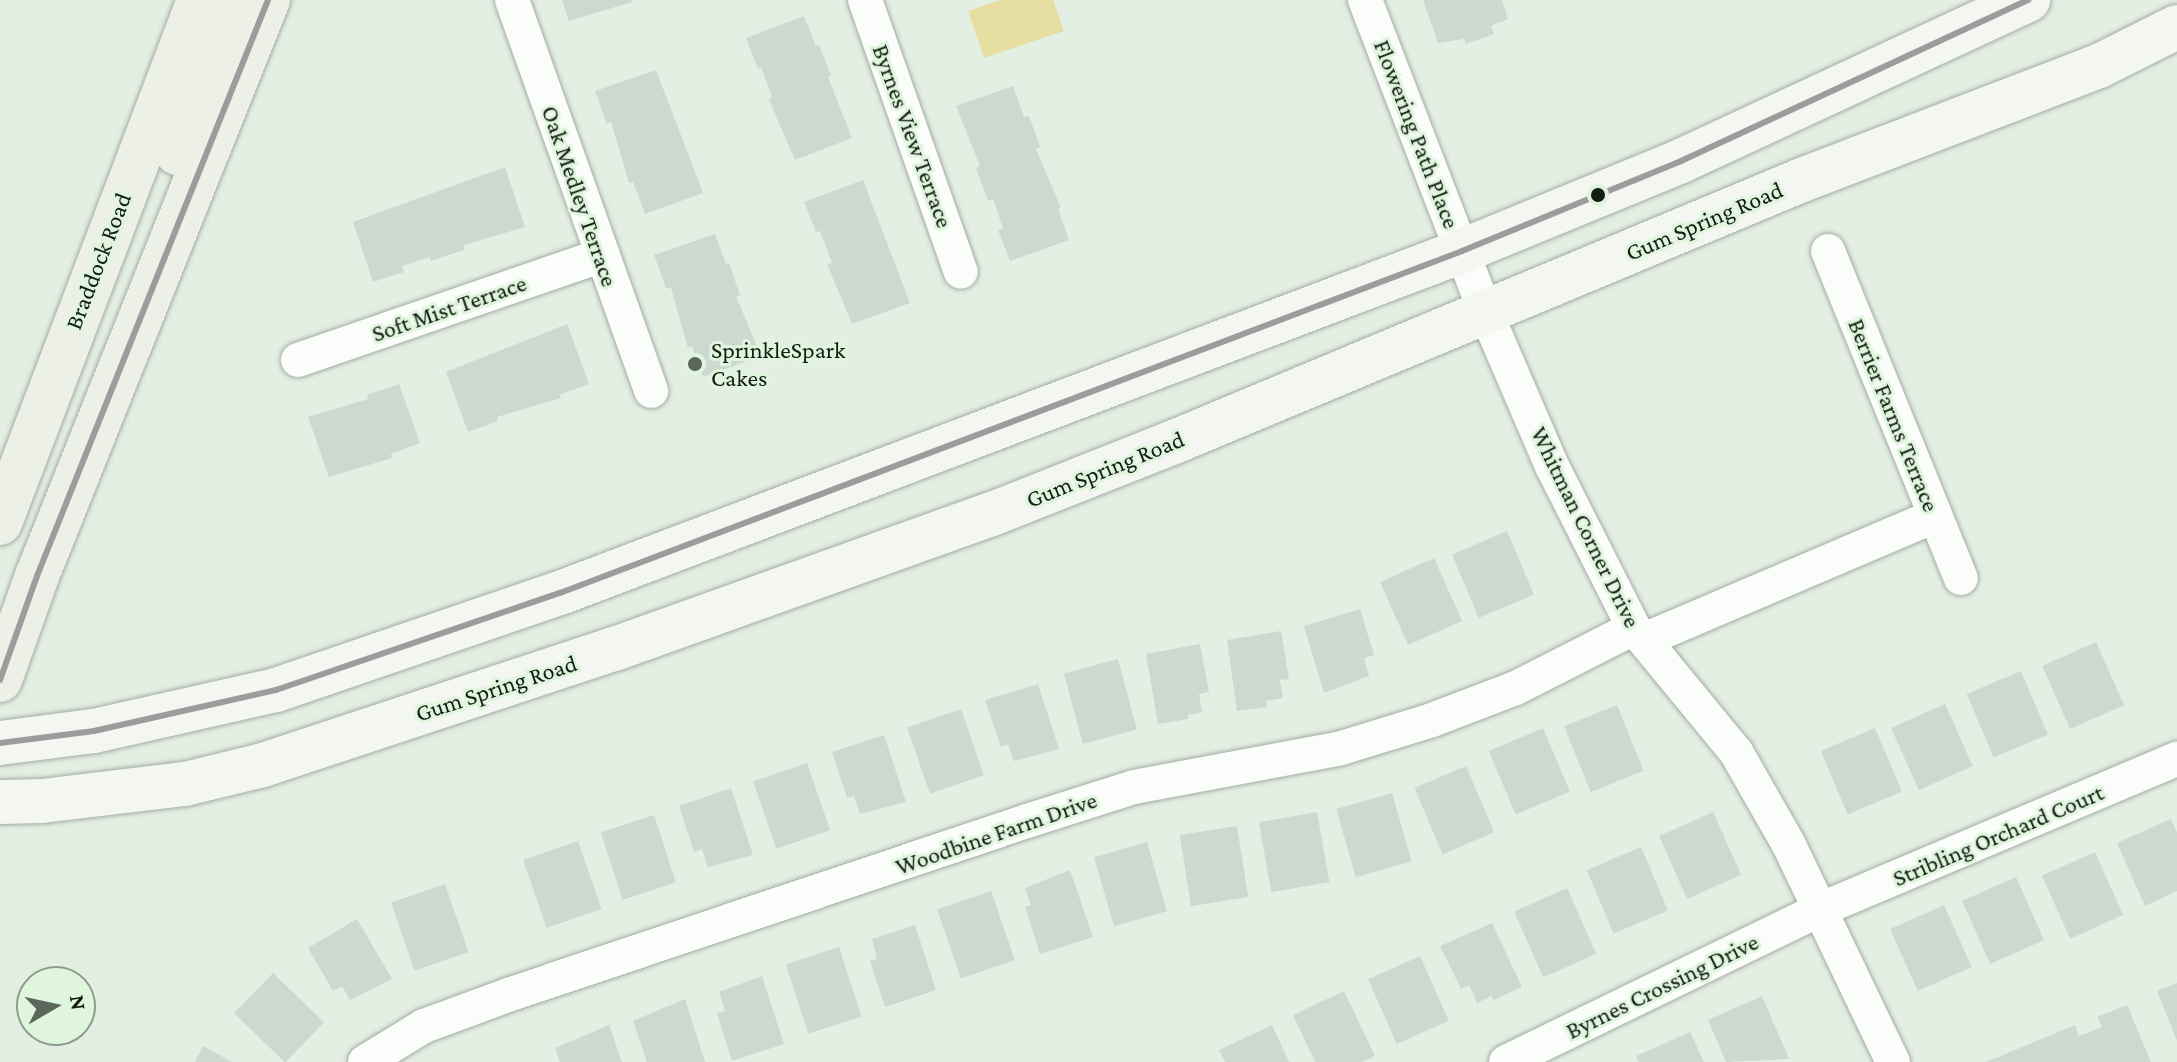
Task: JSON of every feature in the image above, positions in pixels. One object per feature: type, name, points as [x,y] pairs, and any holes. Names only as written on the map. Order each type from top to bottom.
[{"type":"main road","name":"Braddock Road","points":[[0,523],[199,0]]},
{"type":"main road","points":[[181,221],[170,182],[175,158],[232,0]]},
{"type":"main road","points":[[0,680],[37,576],[268,0]]},
{"type":"main road","points":[[0,743],[122,725],[263,693],[469,625],[1462,251],[1681,161],[2028,0]]},
{"type":"main road","name":"Gum Spring Road","points":[[0,802],[42,801],[185,784],[322,745],[617,648],[992,514],[1486,313],[1802,180],[2010,97],[2099,66],[2177,27]]},
{"type":"street","name":"Oak Medley Terrace","points":[[512,0],[600,256],[651,391]]},
{"type":"street","name":"Byrnes View Terrace","points":[[865,0],[961,272]]},
{"type":"street","name":"Flowering Path Place","points":[[1365,0],[1486,313]]},
{"type":"street","name":"Berrier Farms Terrace","points":[[1828,251],[1961,578]]},
{"type":"street","name":"Soft Mist Terrace","points":[[298,360],[600,256]]},
{"type":"street","name":"Whitman Corner Drive","points":[[1486,313],[1552,466],[1639,634],[1736,752],[1788,843],[1893,1062]]},
{"type":"street","name":"Woodbine Farm Drive","points":[[365,1062],[424,1026],[1027,821],[1134,787],[1338,749],[1432,720],[1935,516]]},
{"type":"street","name":"Stribling Orchard Court","points":[[1819,910],[2177,759]]},
{"type":"street","name":"Byrnes Crossing Drive","points":[[1506,1062],[1819,910]]},
{"type":"shaded area","points":[[1000,0],[1053,0],[1064,31],[984,58],[968,11]]},
{"type":"building","points":[[562,0],[631,0],[632,2],[569,21]]},
{"type":"building","points":[[1423,0],[1502,0],[1508,19],[1491,26],[1494,34],[1466,44],[1464,39],[1438,43]]},
{"type":"building","points":[[804,16],[816,46],[819,45],[852,138],[795,160],[769,100],[772,96],[761,67],[758,69],[746,38]]},
{"type":"building","points":[[656,70],[703,193],[645,214],[633,182],[629,183],[611,122],[607,124],[595,91]]},
{"type":"building","points":[[1013,86],[1024,117],[1029,116],[1040,147],[1036,149],[1061,208],[1058,209],[1069,240],[1010,261],[998,230],[1003,228],[993,199],[988,201],[976,168],[980,166],[956,106]]},
{"type":"building","points":[[505,167],[525,227],[464,245],[464,250],[431,261],[430,257],[402,266],[404,272],[373,282],[353,222]]},
{"type":"building","points":[[863,180],[910,303],[852,324],[827,264],[832,263],[820,231],[816,232],[804,202]]},
{"type":"building","points":[[715,234],[726,264],[729,263],[740,295],[736,296],[761,356],[703,377],[692,346],[688,348],[671,288],[666,288],[654,255]]},
{"type":"building","points":[[567,324],[589,384],[559,395],[561,398],[497,417],[498,421],[468,432],[446,372]]},
{"type":"building","points":[[399,384],[420,443],[391,454],[392,458],[329,477],[308,417],[368,399],[367,395]]},
{"type":"building","points":[[1507,531],[1534,595],[1479,618],[1452,554]]},
{"type":"building","points":[[1434,558],[1462,621],[1408,645],[1380,582]]},
{"type":"building","points":[[1360,609],[1374,655],[1364,658],[1369,676],[1324,693],[1304,626]]},
{"type":"building","points":[[1281,631],[1289,679],[1280,680],[1283,698],[1266,701],[1267,707],[1237,711],[1227,640]]},
{"type":"building","points":[[2096,642],[2124,705],[2070,729],[2042,666]]},
{"type":"building","points":[[1200,644],[1209,692],[1199,694],[1202,712],[1188,715],[1188,719],[1158,724],[1146,654]]},
{"type":"building","points":[[1118,659],[1137,730],[1083,744],[1064,673]]},
{"type":"building","points":[[2021,671],[2048,735],[1994,758],[1967,694]]},
{"type":"building","points":[[1038,684],[1059,749],[1014,761],[1008,744],[1001,747],[985,700]]},
{"type":"building","points":[[1945,704],[1973,766],[1919,790],[1891,728]]},
{"type":"building","points":[[1617,705],[1644,771],[1591,792],[1564,726]]},
{"type":"building","points":[[961,709],[984,775],[930,794],[907,728]]},
{"type":"building","points":[[1543,728],[1570,792],[1516,815],[1489,751]]},
{"type":"building","points":[[1875,728],[1902,792],[1848,815],[1821,751]]},
{"type":"building","points":[[884,735],[906,802],[860,814],[854,796],[847,798],[832,752]]},
{"type":"building","points":[[807,763],[830,830],[776,849],[753,782]]},
{"type":"building","points":[[1466,766],[1494,832],[1443,854],[1414,788]]},
{"type":"building","points":[[731,788],[753,855],[708,867],[702,849],[694,852],[679,806]]},
{"type":"building","points":[[1392,793],[1412,861],[1356,877],[1336,809]]},
{"type":"building","points":[[1317,812],[1329,882],[1271,892],[1259,822]]},
{"type":"building","points":[[1713,812],[1741,875],[1687,899],[1659,836]]},
{"type":"building","points":[[654,815],[676,883],[623,900],[601,832]]},
{"type":"building","points":[[2171,819],[2177,833],[2177,891],[2145,906],[2117,843]]},
{"type":"building","points":[[1237,826],[1248,897],[1191,906],[1180,835]]},
{"type":"building","points":[[578,841],[601,909],[547,928],[523,860]]},
{"type":"building","points":[[1147,842],[1167,911],[1114,926],[1094,857]]},
{"type":"building","points":[[1641,847],[1668,911],[1614,934],[1587,870]]},
{"type":"building","points":[[2095,852],[2123,915],[2070,939],[2042,876]]},
{"type":"building","points":[[1070,870],[1093,937],[1040,954],[1025,907],[1031,905],[1025,888]]},
{"type":"building","points":[[2016,877],[2044,940],[1990,964],[1962,901]]},
{"type":"building","points":[[445,884],[468,952],[415,971],[391,903]]},
{"type":"building","points":[[1567,888],[1596,954],[1543,977],[1514,912]]},
{"type":"building","points":[[991,891],[1015,960],[961,979],[937,910]]},
{"type":"building","points":[[1944,905],[1972,967],[1918,991],[1890,929]]},
{"type":"building","points":[[357,919],[392,979],[350,1000],[342,986],[333,991],[308,948]]},
{"type":"building","points":[[1492,923],[1522,987],[1494,1000],[1491,996],[1477,1003],[1469,985],[1461,989],[1440,946]]},
{"type":"building","points":[[915,925],[936,990],[885,1007],[870,961],[877,959],[872,939]]},
{"type":"building","points":[[839,947],[862,1016],[808,1034],[786,964]]},
{"type":"building","points":[[1420,956],[1449,1021],[1397,1044],[1368,979]]},
{"type":"building","points":[[273,973],[324,1022],[285,1062],[234,1013]]},
{"type":"building","points":[[762,976],[784,1044],[732,1061],[717,1013],[725,1011],[719,992]]},
{"type":"building","points":[[2177,983],[2177,1041],[2157,991]]},
{"type":"building","points":[[1344,991],[1375,1056],[1363,1062],[1315,1062],[1293,1015]]},
{"type":"building","points":[[1762,996],[1789,1059],[1726,1062],[1708,1020]]},
{"type":"building","points":[[685,999],[705,1062],[647,1062],[633,1021]]},
{"type":"building","points":[[2127,1005],[2151,1062],[1986,1062],[2075,1025],[2079,1036],[2102,1027],[2097,1017]]},
{"type":"building","points":[[609,1025],[622,1062],[560,1062],[555,1048]]},
{"type":"building","points":[[1272,1025],[1289,1062],[1225,1062],[1219,1050]]},
{"type":"building","points":[[1690,1032],[1704,1062],[1639,1062],[1636,1056]]},
{"type":"building","points":[[203,1046],[232,1062],[195,1062]]},
{"type":"transit line","points":[[0,680],[37,576],[268,0]]},
{"type":"transit line","points":[[0,743],[94,731],[276,690],[560,593],[1462,251],[1681,161],[2028,0]]},
{"type":"place","name":"SprinkleSpark Cakes","points":[[695,364]]}]
